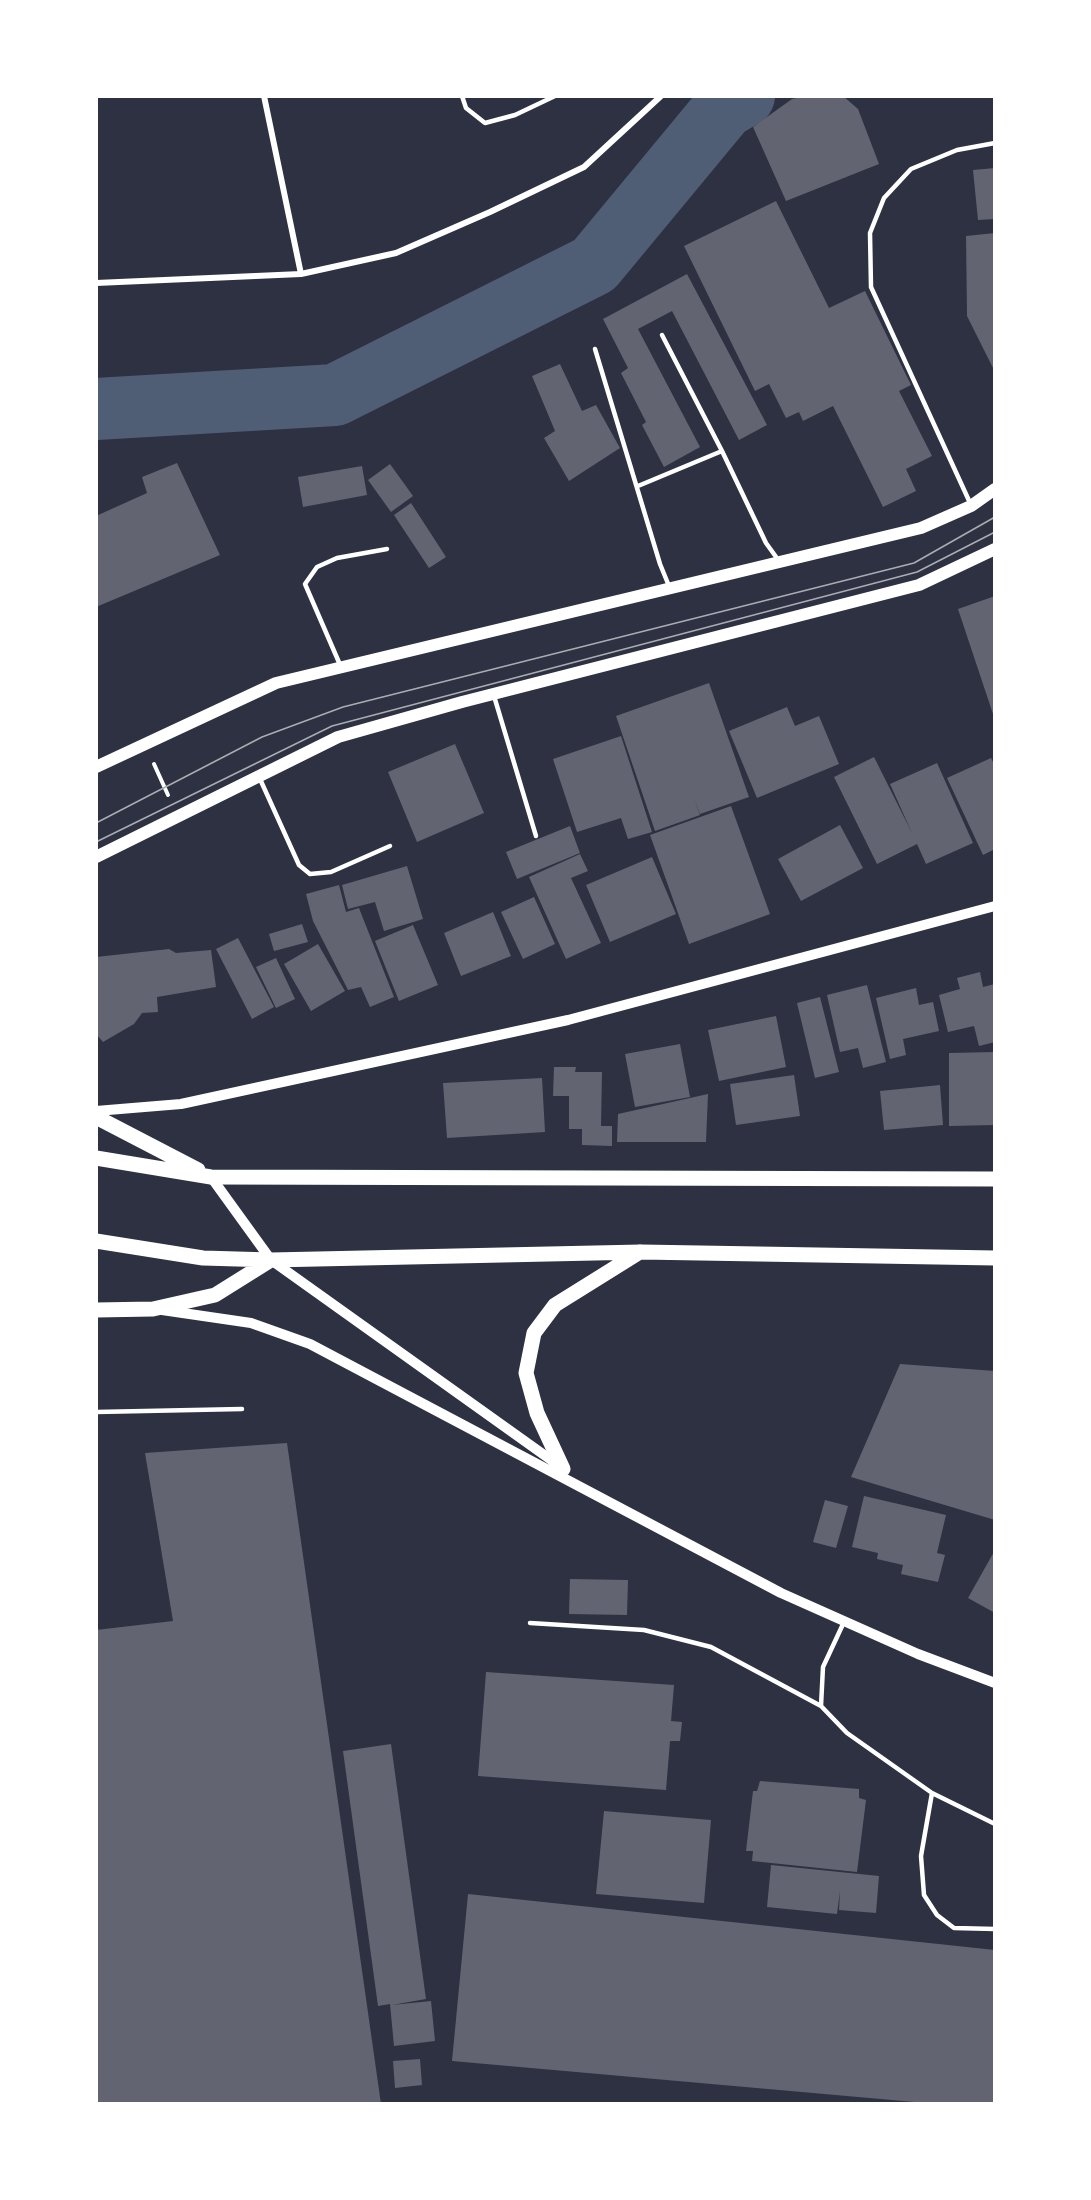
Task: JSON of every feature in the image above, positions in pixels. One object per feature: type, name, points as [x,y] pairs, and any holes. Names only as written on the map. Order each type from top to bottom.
[{"type":"main road","points":[[96,767],[276,683],[921,528],[971,506],[995,489]]},
{"type":"main road","points":[[96,857],[338,737],[493,694],[919,585],[995,549]]},
{"type":"main road","points":[[96,1117],[211,1177]]},
{"type":"main road","points":[[96,1158],[211,1177],[995,1179]]},
{"type":"main road","points":[[96,1241],[203,1258],[271,1260],[641,1252],[995,1258]]},
{"type":"main road","points":[[563,1469],[537,1413],[526,1373],[534,1333],[555,1305],[641,1252]]},
{"type":"main road","points":[[96,1310],[153,1309],[215,1295],[271,1260]]},
{"type":"street","points":[[264,96],[301,274]]},
{"type":"street","points":[[96,283],[301,274],[396,253],[490,212],[584,167],[661,96]]},
{"type":"street","points":[[96,1111],[181,1104],[568,1020],[995,906]]},
{"type":"street","points":[[211,1177],[271,1260],[613,1504]]},
{"type":"street","points":[[153,1309],[251,1323],[310,1344],[780,1593],[918,1654],[995,1683]]},
{"type":"lane","points":[[462,96],[466,108],[485,123],[515,115],[555,96]]},
{"type":"lane","points":[[971,506],[871,287],[870,232],[884,198],[911,169],[957,150],[995,143]]},
{"type":"lane","points":[[662,335],[766,543],[779,561]]},
{"type":"lane","points":[[596,349],[660,564],[670,589]]},
{"type":"lane","points":[[638,486],[722,451]]},
{"type":"lane","points":[[341,667],[305,584],[317,567],[337,558],[387,549]]},
{"type":"lane","points":[[493,694],[536,836]]},
{"type":"lane","points":[[258,776],[299,865],[310,874],[331,872],[390,846]]},
{"type":"lane","points":[[96,1412],[242,1409]]},
{"type":"lane","points":[[821,1706],[822,1667],[844,1622]]},
{"type":"lane","points":[[530,1623],[644,1630],[711,1647],[821,1706],[847,1733],[932,1793],[995,1824]]},
{"type":"lane","points":[[932,1793],[921,1856],[924,1894],[937,1915],[954,1928],[995,1929]]},
{"type":"path","points":[[145,744],[177,817]]},
{"type":"building","points":[[805,96],[843,96],[858,109],[879,164],[786,201],[753,127],[792,99]]},
{"type":"building","points":[[995,168],[995,219],[978,220],[973,170]]},
{"type":"building","points":[[776,201],[829,308],[865,291],[911,385],[899,391],[932,456],[906,469],[916,491],[883,507],[833,406],[803,421],[799,412],[786,418],[769,384],[755,391],[684,246]]},
{"type":"building","points":[[995,233],[995,372],[967,316],[966,236]]},
{"type":"building","points":[[687,274],[767,425],[739,440],[672,311],[638,329],[700,447],[664,467],[642,425],[646,422],[621,373],[628,368],[603,319]]},
{"type":"building","points":[[560,364],[582,411],[596,405],[620,448],[569,481],[544,438],[555,431],[532,376]]},
{"type":"building","points":[[177,463],[220,555],[96,607],[96,516],[147,493],[142,477]]},
{"type":"building","points":[[390,464],[413,496],[391,512],[368,480]]},
{"type":"building","points":[[362,466],[367,495],[303,507],[298,477]]},
{"type":"building","points":[[411,503],[446,557],[429,568],[394,515]]},
{"type":"building","points":[[995,596],[995,720],[958,609]]},
{"type":"building","points":[[709,683],[749,797],[700,814],[694,798],[700,815],[655,831],[616,716]]},
{"type":"building","points":[[787,707],[795,726],[819,716],[839,764],[757,798],[729,731]]},
{"type":"building","points":[[621,736],[652,832],[628,839],[621,818],[577,832],[553,759]]},
{"type":"building","points":[[455,744],[484,813],[417,842],[388,772]]},
{"type":"building","points":[[874,757],[912,833],[890,784],[937,763],[973,843],[926,864],[917,844],[877,864],[834,777]]},
{"type":"building","points":[[991,758],[995,766],[995,849],[983,855],[947,778]]},
{"type":"building","points":[[731,806],[770,914],[689,944],[650,835]]},
{"type":"building","points":[[840,825],[863,868],[801,901],[778,859]]},
{"type":"building","points":[[570,826],[580,853],[517,879],[506,852]]},
{"type":"building","points":[[580,854],[588,871],[571,878],[601,943],[566,959],[529,877]]},
{"type":"building","points":[[652,857],[676,914],[610,942],[586,885]]},
{"type":"building","points":[[407,866],[423,919],[384,931],[375,902],[348,909],[342,885]]},
{"type":"building","points":[[339,885],[346,912],[359,908],[394,997],[370,1007],[361,987],[348,990],[313,921],[306,894]]},
{"type":"building","points":[[534,897],[555,944],[523,959],[501,912]]},
{"type":"building","points":[[493,912],[511,956],[461,976],[444,933]]},
{"type":"building","points":[[302,924],[308,942],[274,951],[269,934]]},
{"type":"building","points":[[413,925],[438,985],[399,1001],[375,941]]},
{"type":"building","points":[[238,938],[274,1007],[252,1019],[216,949]]},
{"type":"building","points":[[318,944],[345,991],[311,1011],[284,964]]},
{"type":"building","points":[[169,949],[176,953],[211,950],[216,987],[157,997],[158,1012],[142,1013],[134,1024],[103,1042],[96,1034],[96,957]]},
{"type":"building","points":[[276,958],[295,999],[276,1008],[256,967]]},
{"type":"building","points":[[980,972],[983,987],[995,984],[995,1042],[979,1046],[974,1026],[948,1032],[939,995],[960,989],[957,978]]},
{"type":"building","points":[[867,985],[886,1062],[863,1068],[858,1048],[840,1052],[827,995]]},
{"type":"building","points":[[916,988],[919,1005],[933,1002],[939,1031],[903,1039],[906,1055],[890,1059],[876,998]]},
{"type":"building","points":[[820,997],[839,1072],[815,1078],[797,1003]]},
{"type":"building","points":[[776,1016],[786,1067],[719,1081],[708,1030]]},
{"type":"building","points":[[680,1044],[690,1097],[635,1107],[625,1054]]},
{"type":"building","points":[[995,1052],[995,1125],[949,1126],[949,1053]]},
{"type":"building","points":[[554,1067],[576,1067],[575,1072],[602,1072],[601,1126],[612,1126],[612,1146],[582,1145],[582,1129],[569,1129],[569,1096],[553,1096]]},
{"type":"building","points":[[794,1075],[800,1116],[736,1125],[730,1084]]},
{"type":"building","points":[[542,1078],[545,1132],[447,1138],[443,1083]]},
{"type":"building","points":[[940,1085],[943,1125],[884,1130],[880,1091]]},
{"type":"building","points":[[708,1094],[706,1142],[617,1142],[618,1114]]},
{"type":"building","points":[[900,1364],[995,1371],[995,1520],[851,1477]]},
{"type":"building","points":[[287,1443],[381,2104],[96,2104],[96,1630],[173,1621],[145,1453]]},
{"type":"building","points":[[864,1496],[946,1515],[937,1553],[945,1555],[938,1582],[901,1574],[903,1565],[877,1559],[878,1553],[852,1547]]},
{"type":"building","points":[[825,1500],[848,1506],[836,1548],[813,1542]]},
{"type":"building","points":[[995,1550],[995,1613],[968,1598]]},
{"type":"building","points":[[570,1579],[628,1580],[627,1615],[569,1614]]},
{"type":"building","points":[[486,1672],[674,1685],[671,1721],[682,1722],[680,1741],[670,1741],[666,1790],[478,1776]]},
{"type":"building","points":[[391,1744],[426,1999],[392,2005],[431,2001],[435,2041],[394,2046],[390,2004],[378,2006],[343,1751]]},
{"type":"building","points":[[760,1781],[859,1789],[859,1798],[866,1800],[857,1872],[752,1861],[753,1851],[746,1851],[753,1791],[757,1791]]},
{"type":"building","points":[[604,1811],[711,1820],[704,1903],[596,1894]]},
{"type":"building","points":[[771,1865],[879,1876],[876,1913],[839,1910],[840,1891],[837,1914],[767,1907]]},
{"type":"building","points":[[468,1894],[995,1950],[995,2104],[937,2104],[452,2061]]},
{"type":"building","points":[[420,2059],[422,2085],[395,2088],[393,2061]]},
{"type":"waterway","points":[[96,409],[335,395],[594,265],[724,108],[744,96]]},
{"type":"tram line","points":[[96,823],[262,737],[343,707],[914,563],[995,517]]},
{"type":"tram line","points":[[96,842],[332,726],[917,572],[995,532]]}]
